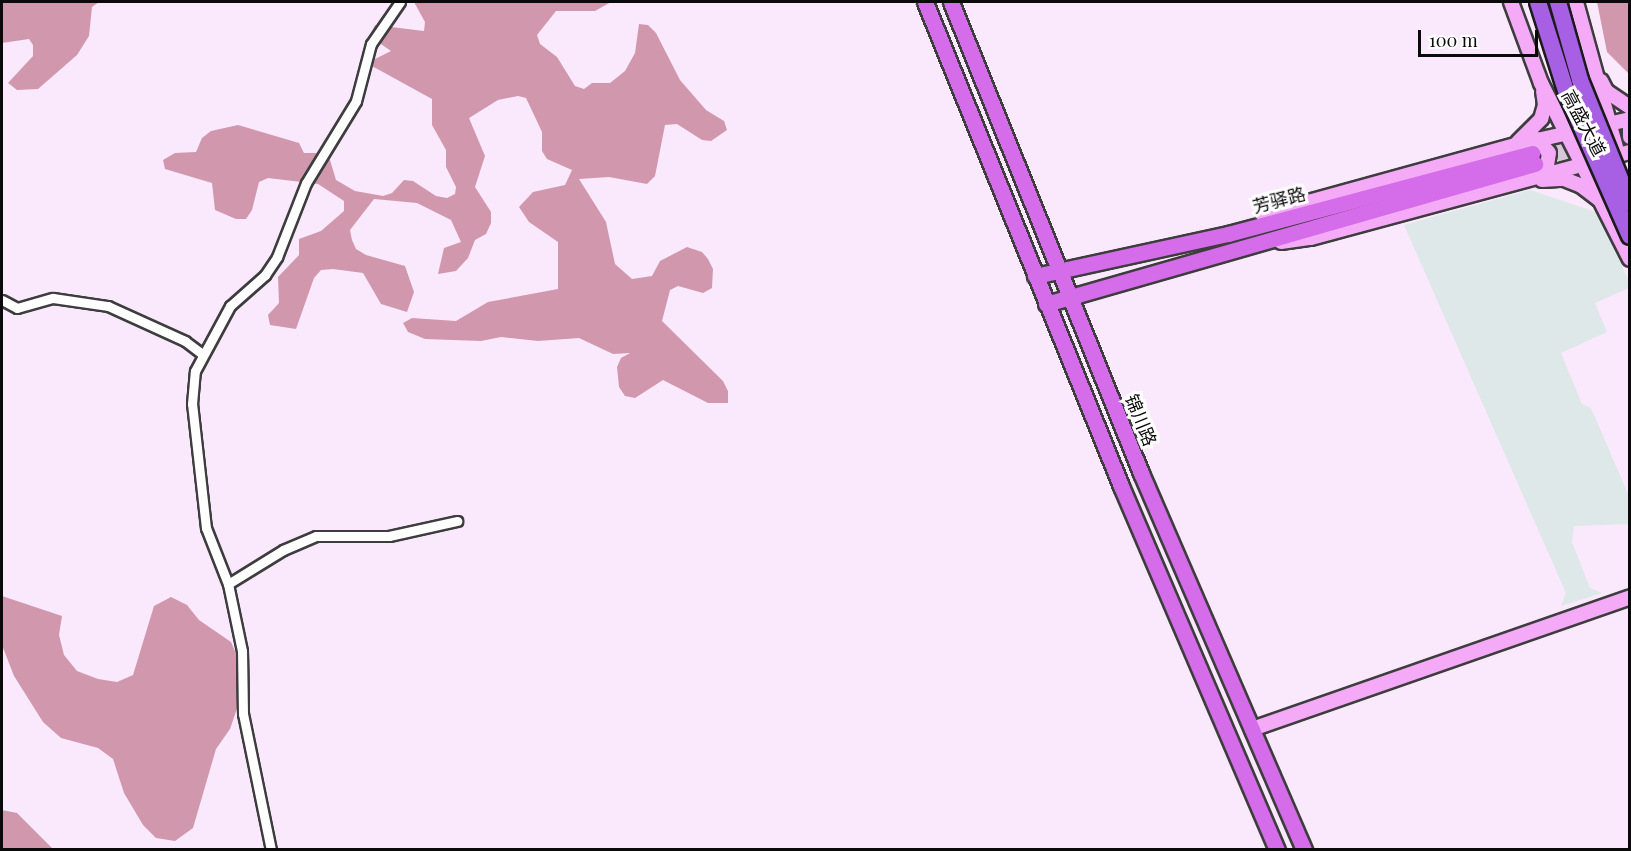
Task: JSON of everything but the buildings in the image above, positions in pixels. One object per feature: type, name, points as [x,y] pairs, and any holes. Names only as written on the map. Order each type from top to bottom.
[{"type":"highway","name":"高盛大道","points":[[1538,2],[1567,93],[1629,236]]},
{"type":"highway","name":"高盛大道","points":[[1558,2],[1580,80],[1629,203]]},
{"type":"main road","points":[[925,2],[1046,304],[1277,849]]},
{"type":"main road","name":"锦川路","points":[[951,2],[1069,297],[1304,849]]},
{"type":"main road","name":"芳驿路","points":[[1046,304],[1230,241],[1537,157]]},
{"type":"main road","name":"芳驿路","points":[[1035,276],[1230,241]]},
{"type":"street","points":[[271,849],[243,714],[242,651],[228,584],[206,528],[192,404],[195,371],[202,354],[230,306],[265,275],[277,257],[306,183],[356,101],[370,44],[399,2]]},
{"type":"street","name":"高盛大道","points":[[1512,2],[1541,83],[1606,207],[1629,259]]},
{"type":"street","name":"高盛大道","points":[[1576,2],[1608,123],[1623,153],[1629,185]]},
{"type":"street","points":[[1541,83],[1555,94],[1571,98],[1583,93],[1589,85],[1593,67]]},
{"type":"street","points":[[1593,67],[1606,91],[1629,108]]},
{"type":"street","points":[[1230,241],[1301,204],[1515,145],[1541,119],[1545,105],[1541,83]]},
{"type":"street","points":[[1490,188],[1537,157],[1566,131],[1629,119]]},
{"type":"street","points":[[1629,126],[1629,137]]},
{"type":"street","points":[[1515,145],[1537,157],[1583,162],[1623,153]]},
{"type":"street","points":[[1230,241],[1311,238],[1490,188],[1564,179],[1592,192],[1606,207]]},
{"type":"street","points":[[2,300],[17,308],[53,298],[108,306],[185,341],[202,354]]},
{"type":"street","points":[[228,584],[283,549],[316,536],[389,536],[457,521]]},
{"type":"street","points":[[1252,729],[1629,597]]},
{"type":"shaded area","points":[[2,2],[99,2],[92,7],[89,36],[77,55],[38,89],[17,90],[8,83],[33,56],[33,45],[29,39],[2,43]]},
{"type":"shaded area","points":[[414,2],[611,2],[595,11],[556,11],[537,35],[540,44],[557,57],[575,86],[584,89],[592,83],[610,83],[625,71],[635,53],[639,24],[648,25],[656,33],[680,80],[706,110],[724,121],[727,130],[711,141],[702,140],[677,124],[665,125],[655,176],[647,184],[609,177],[579,179],[606,222],[615,264],[632,279],[652,276],[660,261],[687,247],[702,252],[708,259],[713,269],[712,288],[703,293],[678,286],[670,290],[662,321],[723,381],[728,391],[728,403],[708,403],[663,380],[635,398],[625,396],[619,387],[617,367],[621,358],[630,353],[613,354],[579,338],[538,341],[501,337],[481,341],[425,339],[408,332],[403,323],[412,318],[456,321],[488,302],[558,289],[558,242],[529,222],[519,207],[533,192],[565,185],[572,170],[547,159],[542,151],[542,132],[526,98],[518,96],[498,100],[469,118],[485,156],[475,187],[491,212],[491,223],[486,234],[475,240],[468,258],[456,271],[438,274],[444,248],[461,242],[451,220],[417,203],[374,199],[350,230],[352,240],[356,249],[366,255],[405,266],[414,292],[407,312],[381,304],[363,273],[333,269],[321,270],[314,278],[296,329],[270,325],[268,315],[279,303],[278,277],[299,255],[299,239],[321,231],[344,211],[344,201],[318,184],[268,178],[259,182],[252,210],[246,219],[236,219],[215,210],[212,183],[165,169],[163,160],[175,153],[196,152],[202,138],[211,131],[238,125],[299,143],[304,153],[322,153],[330,160],[336,180],[355,191],[383,196],[392,193],[404,180],[413,181],[436,196],[447,198],[455,194],[456,187],[446,167],[446,150],[432,125],[432,99],[372,66],[375,59],[391,51],[378,42],[372,32],[375,25],[424,31],[425,22]]},
{"type":"shaded area","points":[[1597,2],[1629,2],[1629,74],[1607,52]]},
{"type":"shaded area","points":[[1530,190],[1596,212],[1629,281],[1629,288],[1595,303],[1607,332],[1561,353],[1582,404],[1591,408],[1629,496],[1630,524],[1574,526],[1572,542],[1590,588],[1602,593],[1561,606],[1566,593],[1404,225]]},
{"type":"shaded area","points":[[2,596],[62,616],[59,635],[64,655],[77,671],[98,679],[117,682],[133,675],[154,606],[171,597],[187,605],[199,620],[231,642],[247,679],[230,729],[216,749],[193,828],[175,841],[156,838],[143,825],[124,793],[113,759],[98,748],[61,738],[43,722],[14,676],[2,645]]},
{"type":"shaded area","points":[[2,810],[17,813],[53,849],[2,849]]},
{"type":"tunnel","points":[[1533,153],[1630,130]]},
{"type":"tunnel","points":[[1535,164],[1630,143]]}]
